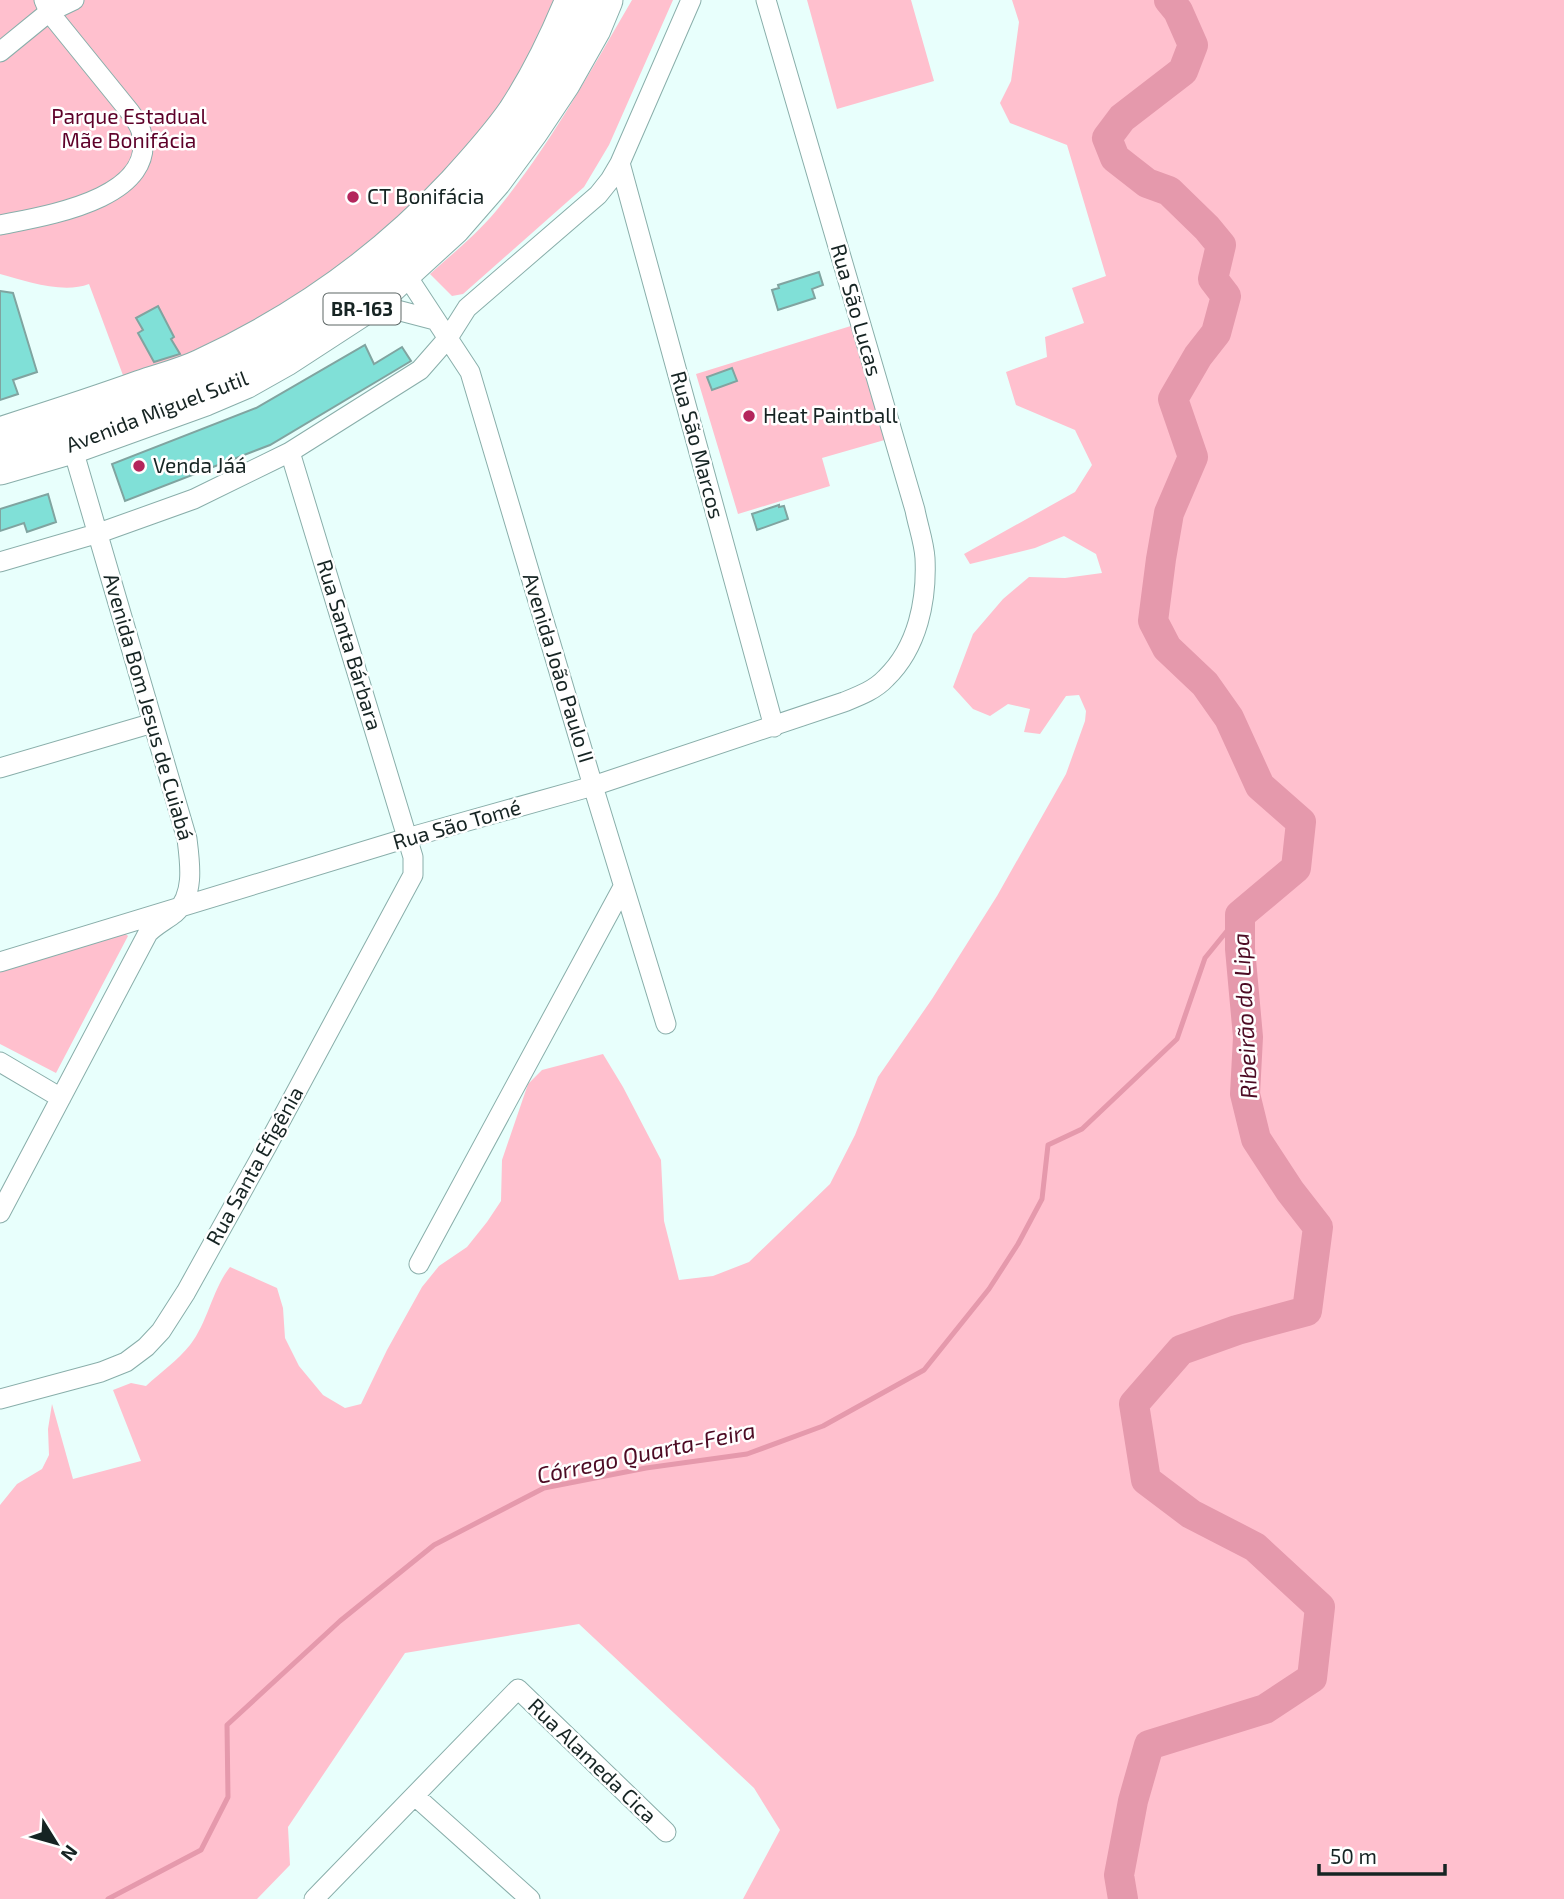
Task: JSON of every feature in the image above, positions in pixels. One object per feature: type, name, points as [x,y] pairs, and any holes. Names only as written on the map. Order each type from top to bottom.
[{"type":"highway","name":"Avenida Miguel Sutil","points":[[0,435],[199,368],[271,331],[317,303],[363,269],[402,237],[487,149],[514,113],[543,65],[573,0]]},
{"type":"highway","name":"Avenida Miguel Sutil","points":[[0,467],[72,446],[245,381],[370,303],[453,227],[494,180],[563,82],[593,29],[605,0]]},
{"type":"street","points":[[0,52],[46,6],[74,0]]},
{"type":"street","points":[[0,562],[99,533],[194,499],[290,452],[412,376],[448,338],[467,309],[598,195],[610,180],[620,163],[691,0]]},
{"type":"street","name":"Rua São Lucas","points":[[766,0],[915,510],[925,555],[925,593],[918,626],[900,660]]},
{"type":"street","points":[[0,225],[61,213],[88,204],[124,183],[138,167],[143,150],[141,129],[130,112],[46,6]]},
{"type":"street","name":"Rua São Marcos","points":[[620,163],[774,727]]},
{"type":"street","name":"Avenida João Paulo II","points":[[405,273],[470,372],[666,1024]]},
{"type":"street","points":[[370,303],[435,320]]},
{"type":"street","name":"Avenida Bom Jesus de Cuiabá","points":[[72,446],[187,839],[191,871],[181,906]]},
{"type":"street","name":"Rua Santa Bárbara","points":[[290,452],[407,838]]},
{"type":"street","name":"Rua São Tomé","points":[[0,962],[407,838],[593,786],[774,727],[864,694],[886,679],[900,660]]},
{"type":"street","points":[[0,768],[153,723]]},
{"type":"street","name":"Rua Santa Efigênia","points":[[0,1399],[126,1362],[161,1331],[186,1292],[413,875],[413,857],[407,838]]},
{"type":"street","points":[[419,1264],[624,887]]},
{"type":"street","points":[[0,1213],[148,933],[177,912],[181,906]]},
{"type":"street","points":[[0,1062],[61,1098]]},
{"type":"street","name":"Rua Alameda Cica","points":[[415,1796],[518,1689],[666,1832]]},
{"type":"street","points":[[314,1899],[415,1796],[530,1899]]},
{"type":"green space","name":"Parque Estadual Mãe Bonifácia","points":[[0,0],[564,0],[504,109],[449,177],[305,303],[127,386],[89,284],[56,287],[0,274]]},
{"type":"green space","points":[[632,0],[673,0],[609,145],[584,187],[463,294],[452,296],[430,274],[481,228],[515,187],[568,108]]},
{"type":"green space","points":[[807,0],[911,0],[934,81],[837,109]]},
{"type":"green space","points":[[1012,0],[1564,0],[1564,1899],[743,1899],[780,1830],[754,1788],[579,1624],[405,1653],[288,1827],[290,1865],[257,1899],[0,1899],[0,1505],[17,1484],[42,1469],[49,1455],[48,1429],[52,1404],[73,1479],[141,1461],[113,1390],[131,1383],[146,1386],[185,1351],[196,1336],[230,1267],[277,1288],[283,1308],[285,1338],[299,1366],[323,1395],[345,1408],[361,1404],[422,1287],[439,1266],[467,1247],[501,1201],[502,1160],[528,1084],[542,1070],[603,1054],[661,1160],[664,1221],[679,1280],[713,1276],[749,1262],[830,1184],[855,1135],[878,1077],[932,999],[997,896],[1066,774],[1085,721],[1086,711],[1079,695],[1066,696],[1040,734],[1024,732],[1030,709],[1008,704],[990,716],[973,709],[953,687],[973,634],[1003,599],[1029,577],[1065,578],[1102,573],[1096,554],[1064,536],[1035,548],[970,564],[964,554],[1075,492],[1092,465],[1075,430],[1016,405],[1006,372],[1047,357],[1045,337],[1084,323],[1072,288],[1106,276],[1067,145],[1010,123],[1000,103],[1011,81],[1019,22]]},
{"type":"green space","points":[[854,325],[888,439],[822,458],[830,486],[738,514],[696,374]]},
{"type":"green space","points":[[119,928],[128,936],[56,1073],[0,1044],[0,970]]},
{"type":"building","points":[[819,272],[823,285],[812,289],[815,298],[778,310],[772,290],[779,288],[778,285]]},
{"type":"building","points":[[0,291],[13,293],[37,372],[13,380],[18,394],[0,400]]},
{"type":"building","points":[[158,306],[180,354],[154,362],[138,333],[143,330],[136,318]]},
{"type":"building","points":[[365,345],[374,364],[402,347],[411,361],[270,445],[125,501],[112,464],[256,408]]},
{"type":"building","points":[[732,368],[737,381],[712,390],[707,377]]},
{"type":"building","points":[[48,494],[56,522],[27,532],[24,523],[0,531],[0,509]]},
{"type":"building","points":[[779,505],[784,506],[788,519],[757,530],[752,514]]},
{"type":"waterway","name":"Ribeirão do Lipa","points":[[1123,1899],[1119,1875],[1133,1801],[1149,1745],[1265,1709],[1312,1678],[1320,1607],[1255,1547],[1191,1514],[1146,1480],[1134,1404],[1181,1350],[1237,1330],[1307,1311],[1318,1227],[1290,1191],[1256,1139],[1245,1094],[1248,1037],[1240,949],[1240,915],[1296,868],[1301,822],[1260,786],[1229,718],[1205,684],[1167,648],[1153,621],[1169,513],[1193,457],[1173,399],[1198,356],[1216,333],[1226,296],[1213,279],[1221,245],[1169,191],[1147,183],[1115,158],[1107,138],[1122,118],[1183,71],[1193,45],[1178,11],[1169,0]]},
{"type":"waterway","name":"Córrego Quarta-Feira","points":[[108,1899],[201,1850],[228,1797],[227,1725],[340,1621],[434,1545],[544,1488],[646,1468],[747,1454],[823,1426],[924,1370],[989,1289],[1018,1244],[1042,1199],[1048,1145],[1082,1129],[1177,1039],[1205,958],[1240,915]]},
{"type":"place","name":"CT Bonifácia","points":[[353,197]]},
{"type":"place","name":"Heat Paintball","points":[[749,416]]},
{"type":"place","name":"Venda Jáá","points":[[139,466]]}]
